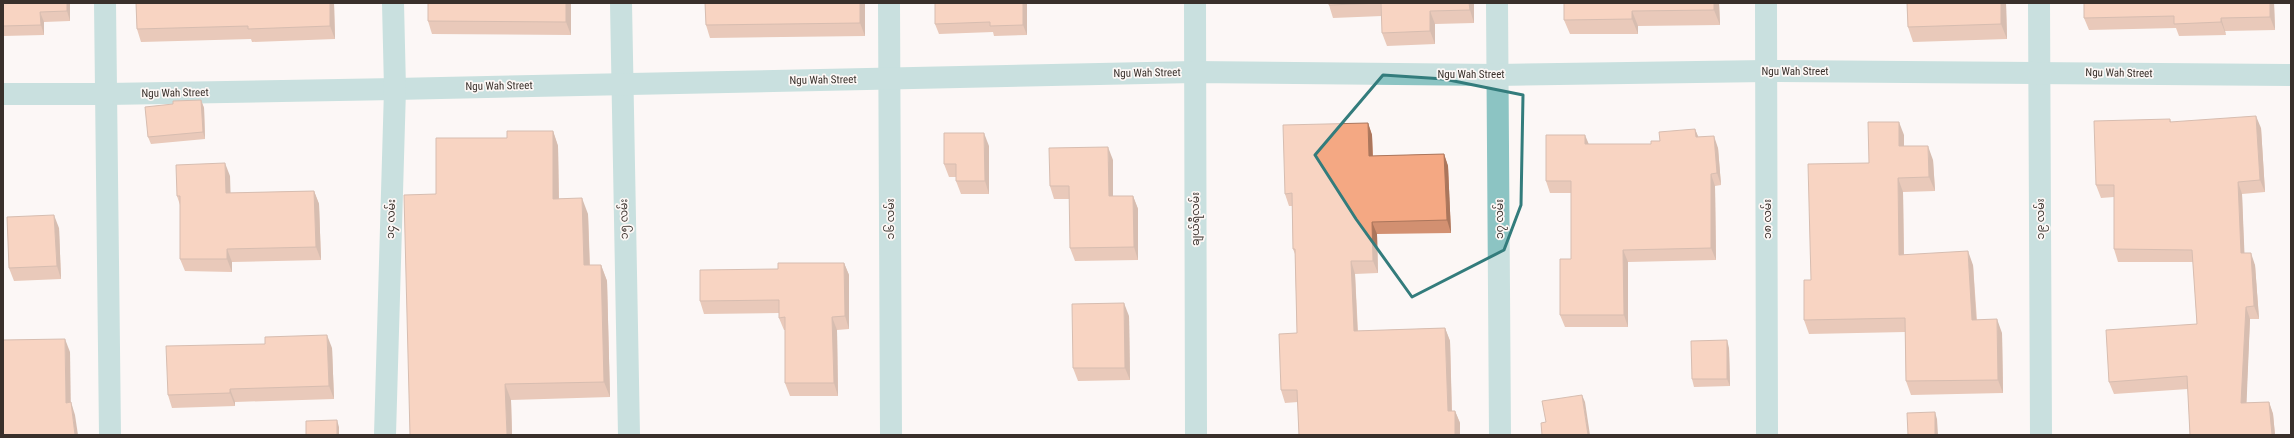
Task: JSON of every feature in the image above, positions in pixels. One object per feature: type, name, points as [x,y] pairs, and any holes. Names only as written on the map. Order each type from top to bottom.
[{"type":"street","points":[[105,3],[110,435]]},
{"type":"street","name":"၁၄ လမ်း","points":[[385,435],[395,89],[393,3]]},
{"type":"street","name":"၁၅ လမ်း","points":[[620,3],[629,435]]},
{"type":"street","name":"၁၆ လမ်း","points":[[889,3],[891,435]]},
{"type":"street","name":"ချယ်ရီလမ်း","points":[[1195,3],[1196,435]]},
{"type":"street","name":"၁၇ လမ်း","points":[[1498,3],[1500,435]]},
{"type":"street","name":"၁၈ လမ်း","points":[[1766,3],[1767,435]]},
{"type":"street","name":"၁၉ လမ်း","points":[[2039,3],[2041,435]]},
{"type":"street","name":"Ngu Wah Street","points":[[3,94],[107,94],[395,89],[1194,72],[1498,75],[1766,71],[2291,75]]},
{"type":"highlighted area","points":[[1383,75],[1444,79],[1523,95],[1521,205],[1504,250],[1412,297],[1356,219],[1315,155]]},
{"type":"building","points":[[3,3],[67,3],[67,11],[40,12],[41,25],[3,26]]},
{"type":"building","points":[[136,3],[330,3],[330,26],[248,29],[248,26],[137,29]]},
{"type":"building","points":[[428,3],[566,3],[566,22],[428,21]]},
{"type":"building","points":[[705,3],[860,3],[860,23],[706,25]]},
{"type":"building","points":[[935,3],[1023,3],[1023,25],[990,26],[990,22],[935,24]]},
{"type":"building","points":[[1329,3],[1381,3],[1329,5]]},
{"type":"building","points":[[1381,3],[1469,3],[1470,10],[1430,11],[1430,31],[1382,33]]},
{"type":"building","points":[[1564,3],[1714,3],[1714,10],[1632,11],[1632,19],[1564,20]]},
{"type":"building","points":[[1907,3],[2001,3],[2001,24],[1908,27]]},
{"type":"building","points":[[2084,3],[2270,3],[2270,17],[2221,18],[2221,22],[2174,24],[2174,16],[2084,18]]},
{"type":"building","points":[[201,100],[203,132],[148,137],[145,107],[173,104],[173,101]]},
{"type":"building","points":[[2256,116],[2260,180],[2238,182],[2241,253],[2251,253],[2254,306],[2246,307],[2241,403],[2269,402],[2272,435],[2190,435],[2187,376],[2109,382],[2106,330],[2197,324],[2192,250],[2114,249],[2114,185],[2096,185],[2094,121],[2170,119],[2170,122]]},
{"type":"building","points":[[1868,122],[1899,122],[1899,146],[1928,146],[1929,177],[1898,178],[1899,255],[1968,251],[1972,320],[1997,319],[1998,380],[1906,381],[1905,318],[1804,320],[1804,280],[1811,280],[1808,164],[1869,163]]},
{"type":"building","points":[[1368,123],[1369,156],[1444,154],[1447,220],[1372,222],[1373,261],[1351,261],[1354,331],[1445,328],[1448,411],[1455,411],[1455,435],[1299,435],[1297,390],[1281,390],[1279,334],[1297,333],[1292,193],[1285,194],[1283,125]]},
{"type":"building","points":[[1695,129],[1696,137],[1714,136],[1717,173],[1711,174],[1711,248],[1623,250],[1624,315],[1560,315],[1560,259],[1571,259],[1571,181],[1546,181],[1546,135],[1585,135],[1585,144],[1651,144],[1651,141],[1660,141],[1659,132]]},
{"type":"building","points":[[507,131],[553,131],[553,199],[582,198],[584,265],[601,265],[604,382],[505,384],[507,435],[410,435],[404,195],[436,194],[436,138],[507,138]]},
{"type":"building","points":[[944,133],[984,133],[985,181],[956,181],[956,164],[944,164]]},
{"type":"building","points":[[1108,147],[1109,196],[1133,196],[1134,247],[1070,248],[1069,186],[1050,186],[1049,148]]},
{"type":"building","points":[[225,163],[226,193],[314,191],[316,247],[227,249],[227,259],[180,259],[180,196],[177,196],[176,165]]},
{"type":"building","points":[[54,215],[57,266],[9,268],[7,217]]},
{"type":"building","points":[[778,263],[844,263],[845,316],[832,317],[834,383],[785,383],[785,317],[779,318],[779,300],[700,301],[700,270],[778,269]]},
{"type":"building","points":[[1124,303],[1125,368],[1073,368],[1072,304]]},
{"type":"building","points":[[327,335],[329,386],[230,389],[230,393],[168,395],[166,346],[265,344],[265,337]]},
{"type":"building","points":[[65,339],[66,403],[71,402],[75,435],[3,435],[3,340]]},
{"type":"building","points":[[1727,340],[1727,379],[1692,379],[1691,341]]},
{"type":"building","points":[[1582,395],[1588,435],[1542,435],[1541,423],[1546,422],[1542,401]]},
{"type":"building","points":[[1935,412],[1935,435],[1908,435],[1907,413]]},
{"type":"building","points":[[337,420],[337,435],[306,435],[306,421]]}]
